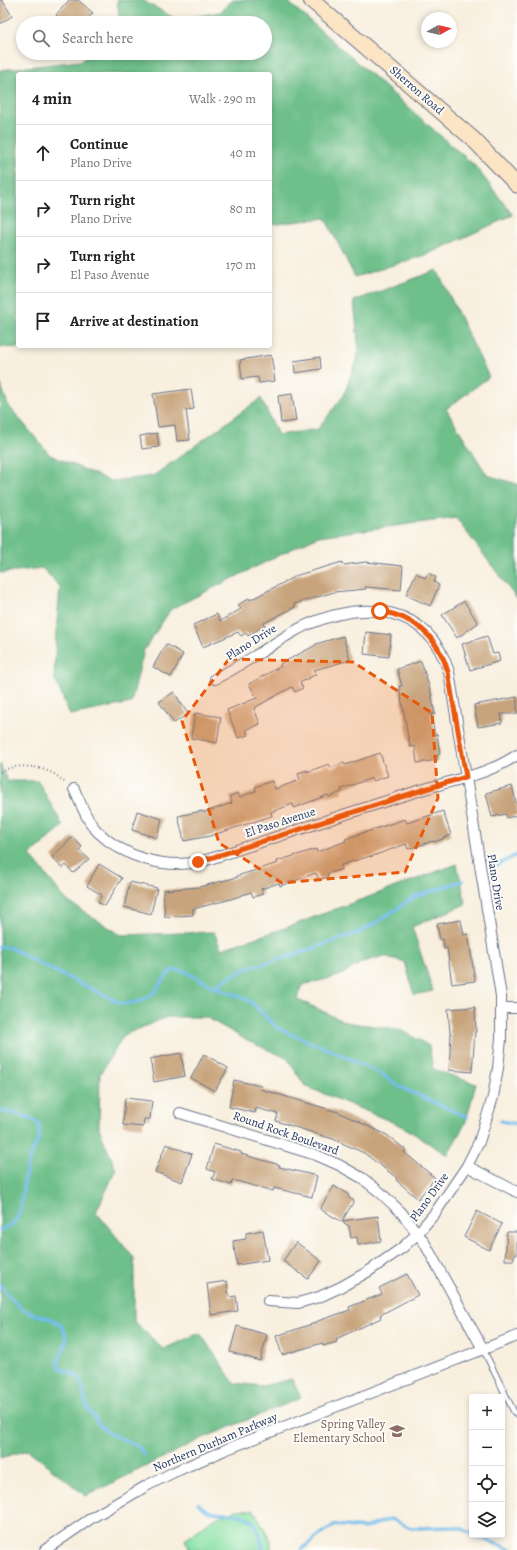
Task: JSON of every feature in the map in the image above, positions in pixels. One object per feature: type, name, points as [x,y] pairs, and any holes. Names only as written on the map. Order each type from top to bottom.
[{"type":"main road","name":"Sherron Road","points":[[311,0],[490,154],[517,185]]},
{"type":"street","name":"Plano Drive","points":[[215,679],[254,657],[289,634],[309,624],[328,618],[359,612],[380,611],[393,613],[404,618],[426,632],[438,646],[448,672],[501,996],[501,1039],[493,1097],[479,1142],[468,1166],[435,1213],[418,1233],[402,1248],[370,1271],[341,1287],[319,1297],[298,1303],[268,1301]]},
{"type":"street","name":"El Paso Avenue","points":[[74,789],[84,812],[98,832],[112,843],[130,854],[146,860],[179,864],[198,862],[219,856],[491,770],[504,764],[517,754]]},
{"type":"street","points":[[501,1008],[517,1008]]},
{"type":"street","name":"Round Rock Boulevard","points":[[180,1113],[316,1155],[339,1165],[362,1178],[401,1212],[418,1233],[483,1350]]},
{"type":"street","points":[[468,1166],[517,1192]]},
{"type":"street","name":"Northern Durham Parkway","points":[[45,1550],[93,1517],[148,1485],[174,1472],[227,1449],[517,1336]]},
{"type":"lane","points":[[483,1350],[514,1412],[517,1414]]},
{"type":"path","points":[[0,772],[7,768],[37,768],[50,772],[74,789]]},
{"type":"highlighted area","points":[[229,659],[353,662],[432,713],[438,798],[405,872],[282,883],[219,843],[182,721]]},
{"type":"green space","points":[[117,0],[142,0],[171,16],[119,16]]},
{"type":"green space","points":[[233,0],[286,0],[475,166],[513,215],[428,254],[355,277],[325,218],[272,225],[272,72],[16,72],[16,348],[0,347],[0,70],[80,61],[272,60],[272,16],[199,16],[220,12]]},
{"type":"green space","points":[[437,270],[489,377],[446,409],[487,475],[517,484],[517,599],[456,518],[318,536],[171,609],[144,650],[131,703],[70,715],[54,677],[60,587],[42,568],[0,573],[0,382],[8,405],[50,455],[111,481],[153,476],[261,398],[278,435],[318,429],[344,395],[359,352],[354,301]]},
{"type":"green space","points":[[22,348],[48,348],[43,349]]},
{"type":"green space","points":[[0,764],[7,781],[38,781],[63,826],[30,855],[67,901],[121,935],[214,932],[221,949],[285,928],[457,864],[466,904],[412,927],[433,991],[414,995],[405,962],[384,956],[363,962],[339,976],[302,985],[297,999],[345,1022],[402,1030],[429,1046],[433,1069],[476,1084],[465,1124],[447,1155],[402,1126],[305,1086],[287,1058],[250,1042],[206,1017],[167,1017],[124,1035],[100,1074],[99,1128],[116,1170],[96,1212],[134,1258],[134,1321],[163,1349],[200,1333],[234,1383],[262,1386],[292,1379],[301,1398],[203,1438],[86,1496],[28,1450],[0,1458]]},
{"type":"green space","points":[[236,1510],[254,1510],[271,1541],[271,1550],[190,1550],[185,1540],[211,1520]]},
{"type":"building","points":[[0,0],[2,0],[12,16],[0,24]]},
{"type":"building","points":[[69,0],[78,0],[93,13],[90,16],[56,15]]},
{"type":"building","points":[[271,355],[275,381],[259,383],[258,377],[242,379],[240,360]]},
{"type":"building","points":[[320,357],[321,369],[295,373],[294,361]]},
{"type":"building","points":[[191,389],[194,409],[186,410],[190,440],[177,441],[175,425],[158,427],[153,394]]},
{"type":"building","points":[[292,394],[296,421],[281,423],[278,396]]},
{"type":"building","points":[[157,433],[159,447],[142,449],[140,436]]},
{"type":"building","points":[[342,562],[343,565],[366,562],[403,566],[401,590],[365,587],[366,589],[334,592],[294,604],[295,607],[264,623],[265,625],[248,636],[246,633],[241,636],[238,632],[203,647],[193,625],[217,614],[220,621],[241,609],[238,605],[249,598],[250,600],[298,575]]},
{"type":"building","points":[[416,573],[425,578],[428,573],[436,577],[434,582],[439,585],[430,606],[406,595]]},
{"type":"building","points":[[464,601],[478,623],[457,638],[442,615]]},
{"type":"building","points":[[366,632],[391,635],[389,657],[364,654]]},
{"type":"building","points":[[343,636],[350,660],[314,670],[316,674],[300,683],[303,688],[295,692],[292,687],[254,708],[260,724],[246,730],[248,735],[238,738],[227,710],[257,698],[249,684],[281,666],[280,664],[316,644]]},
{"type":"building","points":[[487,636],[493,654],[498,653],[500,661],[470,670],[462,644]]},
{"type":"building","points":[[166,644],[183,654],[171,677],[153,667]]},
{"type":"building","points":[[421,661],[431,693],[435,714],[431,714],[435,735],[437,734],[440,754],[437,755],[438,760],[417,763],[415,746],[410,747],[399,686],[402,686],[397,669]]},
{"type":"building","points":[[174,692],[188,714],[174,723],[159,702]]},
{"type":"building","points":[[517,697],[517,714],[501,714],[502,723],[478,727],[474,705]]},
{"type":"building","points":[[195,713],[221,717],[217,743],[191,738]]},
{"type":"building","points":[[380,753],[388,776],[373,781],[372,778],[341,789],[342,792],[329,797],[328,795],[294,808],[293,804],[271,812],[272,816],[210,836],[184,841],[178,816],[202,811],[205,812],[232,803],[230,796],[238,793],[240,797],[256,791],[255,787],[272,781],[275,789],[300,780],[298,773],[307,770],[307,772],[329,764],[331,768],[344,763],[345,765]]},
{"type":"building","points":[[512,786],[517,807],[517,815],[507,818],[506,814],[492,817],[486,793]]},
{"type":"building","points":[[137,811],[162,819],[157,838],[132,830]]},
{"type":"building","points":[[443,811],[451,835],[443,839],[408,849],[406,844],[370,857],[341,865],[342,869],[327,874],[328,877],[319,880],[316,873],[280,886],[279,883],[261,889],[263,894],[253,897],[251,892],[193,909],[193,915],[165,917],[163,890],[199,887],[238,877],[237,876],[278,863],[277,861],[316,849],[317,852],[346,841],[345,839],[405,819],[407,823]]},
{"type":"building","points":[[73,837],[82,847],[79,850],[89,859],[73,873],[66,865],[62,868],[52,857]]},
{"type":"building","points":[[99,864],[122,878],[105,906],[98,902],[102,895],[87,886]]},
{"type":"building","points":[[130,882],[157,888],[151,914],[124,907]]},
{"type":"building","points":[[461,920],[464,935],[468,934],[475,981],[452,984],[447,948],[444,949],[443,939],[440,940],[437,924]]},
{"type":"building","points":[[475,1007],[476,1032],[472,1072],[449,1070],[451,1033],[448,1009]]},
{"type":"building","points":[[181,1053],[185,1076],[154,1082],[150,1059]]},
{"type":"building","points":[[204,1054],[228,1068],[215,1091],[191,1078]]},
{"type":"building","points":[[234,1080],[261,1086],[260,1089],[338,1112],[387,1135],[406,1150],[404,1152],[435,1178],[418,1199],[396,1180],[397,1178],[364,1153],[333,1139],[276,1121],[278,1114],[256,1108],[255,1113],[229,1107]]},
{"type":"building","points":[[125,1098],[152,1101],[150,1119],[144,1119],[143,1127],[123,1125]]},
{"type":"building","points":[[166,1144],[192,1154],[182,1182],[155,1172]]},
{"type":"building","points":[[214,1144],[241,1152],[241,1154],[280,1165],[279,1167],[317,1176],[312,1197],[274,1188],[273,1191],[233,1180],[231,1185],[212,1179],[215,1172],[207,1169]]},
{"type":"building","points":[[334,1186],[349,1195],[348,1197],[354,1201],[342,1221],[378,1216],[381,1241],[358,1245],[357,1237],[351,1238],[349,1226],[320,1209]]},
{"type":"building","points":[[477,1211],[502,1224],[489,1250],[464,1237]]},
{"type":"building","points":[[263,1230],[268,1260],[237,1265],[233,1241],[246,1239],[246,1233]]},
{"type":"building","points":[[507,1232],[517,1232],[517,1255],[514,1255],[514,1260],[505,1260]]},
{"type":"building","points":[[296,1242],[321,1261],[308,1279],[283,1261]]},
{"type":"building","points":[[407,1274],[418,1295],[380,1315],[381,1318],[336,1339],[337,1342],[323,1346],[322,1343],[282,1355],[276,1336],[350,1310],[349,1307],[382,1294],[379,1288]]},
{"type":"building","points":[[227,1281],[229,1297],[236,1296],[238,1311],[211,1315],[207,1284]]},
{"type":"building","points":[[237,1326],[267,1335],[260,1361],[230,1352]]},
{"type":"waterway","points":[[497,865],[517,855]]},
{"type":"waterway","points":[[214,987],[248,968],[294,955],[360,932],[414,897],[462,881]]},
{"type":"waterway","points":[[0,947],[11,948],[52,970],[123,1004],[141,1001],[154,993],[171,971],[184,971],[214,987],[251,1002],[279,1029],[335,1052],[381,1074],[400,1087],[467,1117]]},
{"type":"waterway","points":[[0,1111],[25,1116],[39,1124],[39,1138],[29,1160],[17,1219],[10,1226],[0,1230]]},
{"type":"waterway","points":[[501,1121],[517,1124]]},
{"type":"waterway","points":[[0,1285],[12,1300],[20,1307],[33,1314],[51,1319],[62,1327],[66,1337],[64,1349],[58,1361],[60,1368],[74,1374],[80,1379],[87,1407],[101,1427],[113,1435],[138,1446],[144,1455]]},
{"type":"waterway","points":[[198,1503],[211,1511],[235,1514],[250,1520],[256,1526],[263,1550]]},
{"type":"waterway","points":[[301,1550],[326,1530],[336,1525],[364,1528],[391,1519],[411,1528],[456,1527],[469,1532]]},
{"type":"waterway","points":[[482,1538],[512,1550]]},
{"type":"place","name":"Spring Valley Elementary School","points":[[397,1431]]},
{"type":"route","points":[[198,862],[466,777],[448,672],[438,646],[426,632],[414,624],[393,613],[380,611]]}]
